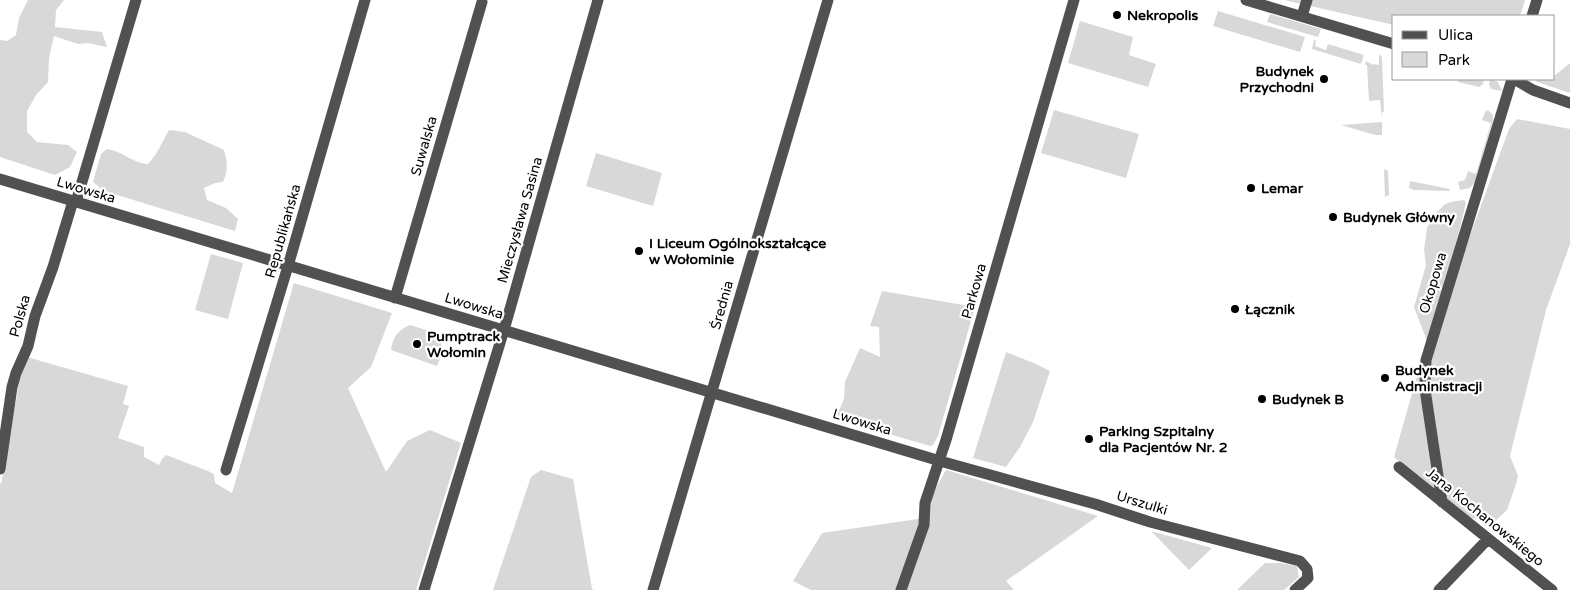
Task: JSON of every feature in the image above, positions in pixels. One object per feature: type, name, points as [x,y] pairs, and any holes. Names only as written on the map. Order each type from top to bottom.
[{"type":"street","name":"Polska","points":[[0,470],[12,387],[16,373],[28,346],[35,316],[74,202],[136,0]]},
{"type":"street","name":"Republikańska","points":[[226,470],[288,266],[365,0]]},
{"type":"street","name":"Mieczysława Sasina","points":[[424,590],[504,330],[598,0]]},
{"type":"street","name":"Średnia","points":[[653,590],[828,0]]},
{"type":"street","name":"Parkowa","points":[[901,590],[924,525],[925,503],[940,461],[1074,0]]},
{"type":"street","points":[[1246,0],[1392,43]]},
{"type":"street","points":[[1302,16],[1306,0]]},
{"type":"street","points":[[1532,15],[1537,0]]},
{"type":"street","name":"Suwalska","points":[[395,298],[482,2]]},
{"type":"street","name":"Okopowa","points":[[1442,502],[1426,396],[1426,360],[1513,80]]},
{"type":"street","points":[[1515,80],[1533,90],[1570,103]]},
{"type":"street","name":"Lwowska","points":[[0,179],[940,461]]},
{"type":"street","name":"Urszulki","points":[[940,461],[1095,504],[1150,522],[1300,561],[1307,569],[1308,578],[1295,590]]},
{"type":"street","name":"Jana Kochanowskiego","points":[[1399,467],[1552,590]]},
{"type":"street","points":[[1439,590],[1488,539]]},
{"type":"green space","points":[[28,0],[64,0],[56,10],[55,27],[102,32],[107,47],[88,43],[78,44],[54,36],[49,58],[48,82],[36,95],[27,111],[27,132],[37,142],[68,145],[77,152],[70,167],[55,175],[0,157],[0,40],[7,41],[16,35],[19,18]]},
{"type":"green space","points":[[1284,0],[1525,0],[1520,15],[1392,15],[1392,25]]},
{"type":"green space","points":[[1218,11],[1305,37],[1300,52],[1213,26]]},
{"type":"green space","points":[[1270,14],[1321,29],[1318,37],[1267,22]]},
{"type":"green space","points":[[1080,21],[1133,37],[1129,55],[1156,64],[1148,87],[1068,63]]},
{"type":"green space","points":[[1314,40],[1316,40],[1315,46],[1326,50],[1328,44],[1364,55],[1361,64],[1312,49]]},
{"type":"green space","points":[[1379,54],[1382,57],[1384,111],[1381,114],[1380,100],[1369,101],[1367,65],[1365,65],[1366,61],[1373,65],[1379,65]]},
{"type":"green space","points":[[1570,63],[1570,93],[1536,80],[1555,80],[1555,75]]},
{"type":"green space","points":[[1458,80],[1484,80],[1483,84],[1479,87],[1458,82]]},
{"type":"green space","points":[[1490,80],[1498,82],[1502,91],[1491,89]]},
{"type":"green space","points":[[1054,110],[1139,134],[1126,178],[1041,153]]},
{"type":"green space","points":[[1488,110],[1493,115],[1493,120],[1476,181],[1470,188],[1460,190],[1458,182],[1465,180],[1468,171],[1476,174],[1491,123],[1482,120],[1485,112]]},
{"type":"green space","points":[[1517,119],[1570,129],[1570,244],[1546,310],[1510,456],[1518,476],[1516,484],[1507,510],[1493,523],[1469,517],[1394,457],[1427,341],[1414,307],[1426,265],[1424,250],[1427,228],[1434,215],[1444,205],[1464,200],[1466,203],[1455,247],[1468,241],[1509,129]]},
{"type":"green space","points":[[1382,122],[1382,135],[1375,135],[1341,125]]},
{"type":"green space","points":[[169,130],[185,132],[224,150],[227,166],[223,182],[204,188],[207,200],[226,208],[238,219],[235,231],[104,191],[93,182],[101,154],[107,149],[137,162],[148,164],[156,154]]},
{"type":"green space","points":[[596,153],[662,173],[653,206],[586,186]]},
{"type":"green space","points":[[1384,169],[1388,171],[1389,195],[1385,197]]},
{"type":"green space","points":[[1410,181],[1450,189],[1449,191],[1414,190],[1409,188]]},
{"type":"green space","points":[[211,254],[243,263],[228,319],[195,310]]},
{"type":"green space","points":[[294,283],[392,313],[371,367],[348,388],[386,472],[407,441],[430,430],[461,443],[416,590],[0,590],[0,484],[20,372],[27,357],[128,386],[123,404],[129,406],[118,438],[144,447],[144,457],[159,465],[166,455],[208,471],[214,474],[215,483],[232,493]]},
{"type":"green space","points":[[882,291],[975,307],[938,436],[933,445],[930,446],[855,424],[837,415],[844,399],[845,382],[860,348],[880,357],[879,327],[870,326]]},
{"type":"green space","name":"Pumptrack Wołomin","points":[[410,325],[442,335],[441,356],[437,366],[391,350],[397,334]]},
{"type":"green space","points":[[1006,352],[1050,371],[1033,422],[1020,447],[1006,467],[973,458]]},
{"type":"green space","points":[[541,470],[573,479],[592,589],[594,590],[493,590],[531,477]]},
{"type":"green space","points":[[946,470],[1098,516],[1006,581],[1014,590],[811,590],[793,581],[822,533],[918,519]]},
{"type":"green space","points":[[1151,531],[1212,548],[1189,570]]},
{"type":"green space","points":[[1265,563],[1297,566],[1299,577],[1284,590],[1237,590]]},
{"type":"place","name":"Nekropolis","points":[[1117,15]]},
{"type":"place","name":"Budynek Przychodni","points":[[1324,79]]},
{"type":"place","name":"Lemar","points":[[1251,188]]},
{"type":"place","name":"Budynek Główny","points":[[1333,217]]},
{"type":"place","name":"I Liceum Ogólnokształcące w Wołominie","points":[[639,251]]},
{"type":"place","name":"Łącznik","points":[[1235,309]]},
{"type":"place","name":"Pumptrack Wołomin","points":[[417,344]]},
{"type":"place","name":"Budynek Administracji","points":[[1385,378]]},
{"type":"place","name":"Budynek B","points":[[1262,399]]},
{"type":"place","name":"Parking Szpitalny dla Pacjentów Nr. 2","points":[[1089,439]]}]
